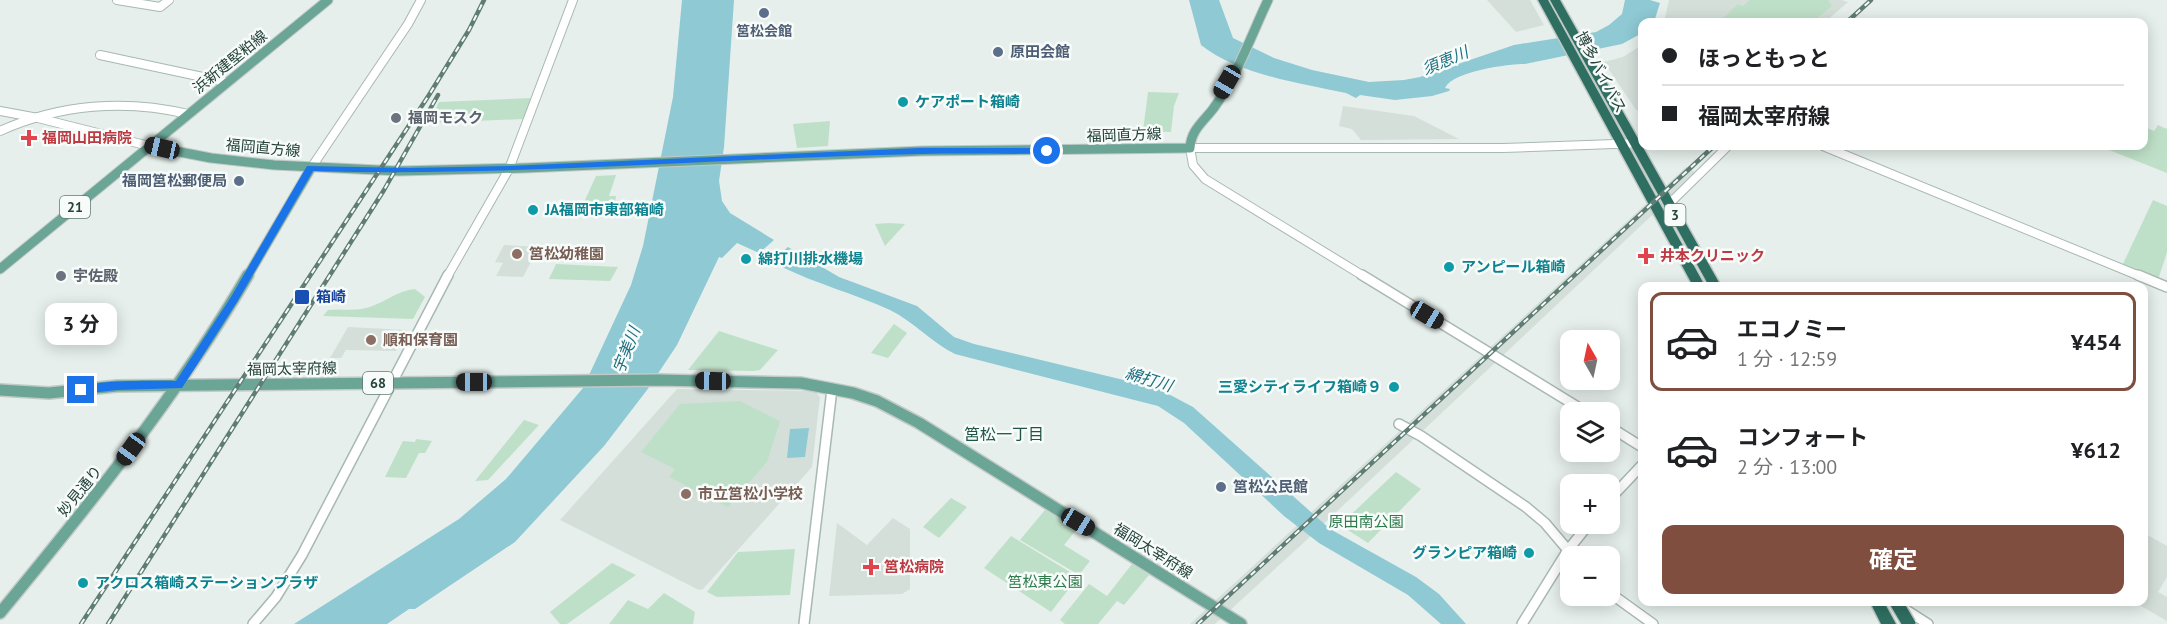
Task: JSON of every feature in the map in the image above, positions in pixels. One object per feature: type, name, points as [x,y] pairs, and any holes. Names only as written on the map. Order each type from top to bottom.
[{"type":"highway","name":"博多バイパス","points":[[1543,0],[1697,282]]},
{"type":"highway","name":"博多バイパス","points":[[1555,0],[1638,141]]},
{"type":"highway","name":"博多バイパス","points":[[1642,150],[1669,204],[1713,282]]},
{"type":"highway","points":[[1879,606],[1889,624]]},
{"type":"highway","points":[[1897,606],[1909,624]]},
{"type":"main road","name":"浜新建堅粕線","points":[[150,146],[328,0]]},
{"type":"main road","points":[[1190,148],[1190,137],[1214,107],[1236,68],[1268,0]]},
{"type":"main road","name":"福岡直方線","points":[[150,146],[222,160],[310,168],[409,171],[726,161],[920,151],[1068,152],[1190,148]]},
{"type":"main road","name":"21","points":[[0,269],[150,146]]},
{"type":"main road","name":"妙見通り","points":[[0,613],[120,466],[178,385],[234,299],[310,168]]},
{"type":"main road","name":"福岡太宰府線","points":[[0,390],[50,393],[117,386],[391,382],[657,380],[801,383],[853,393],[877,401],[919,423],[1240,624]]},
{"type":"street","points":[[117,0],[160,7],[169,0]]},
{"type":"street","points":[[310,168],[408,24],[421,0]]},
{"type":"street","points":[[253,624],[276,597],[302,555],[447,277],[509,169],[573,0]]},
{"type":"street","points":[[100,55],[226,82]]},
{"type":"street","points":[[0,131],[13,125],[78,109],[135,104],[188,114]]},
{"type":"street","points":[[0,111],[38,118],[150,146]]},
{"type":"street","points":[[1570,402],[1205,179],[1194,169],[1190,161],[1190,148],[1503,148],[1638,143]]},
{"type":"street","points":[[1669,204],[1724,150]]},
{"type":"street","points":[[1833,150],[2167,287]]},
{"type":"street","points":[[804,624],[831,389]]},
{"type":"street","points":[[1399,424],[1421,436],[1526,507],[1545,523],[1564,546]]},
{"type":"street","points":[[1620,433],[1638,444]]},
{"type":"street","points":[[1620,489],[1638,469]]},
{"type":"street","points":[[1522,624],[1560,568]]},
{"type":"street","points":[[1620,599],[1653,624]]},
{"type":"street","points":[[1900,606],[1928,624]]},
{"type":"shaded area","points":[[1487,0],[1530,0],[1544,25],[1516,32]]},
{"type":"shaded area","points":[[1669,0],[1841,0],[1848,2],[1830,18],[1665,18]]},
{"type":"shaded area","points":[[1638,48],[1638,110],[1604,62],[1623,57]]},
{"type":"shaded area","points":[[1343,106],[1414,116],[1459,139],[1361,140],[1352,129],[1339,126]]},
{"type":"shaded area","points":[[1686,167],[1697,173],[1299,547],[1215,624],[1190,624]]},
{"type":"shaded area","name":"筥松幼稚園","points":[[504,245],[539,247],[523,277],[496,276],[503,263],[495,262]]},
{"type":"shaded area","name":"順和保育園","points":[[348,327],[407,330],[396,351],[346,350],[341,358],[330,358]]},
{"type":"shaded area","name":"市立筥松小学校","points":[[677,389],[815,391],[820,397],[812,467],[703,589],[699,590],[560,520]]},
{"type":"shaded area","name":"筥松病院","points":[[893,518],[910,529],[910,589],[902,594],[829,596],[837,523],[867,545]]},
{"type":"shaded area","points":[[2148,535],[2167,546],[2167,577],[2158,592],[2167,597],[2167,621],[2141,606],[2148,606]]},
{"type":"green space","points":[[1750,0],[1828,0],[1832,6],[1817,18],[1723,18],[1738,4],[1743,6]]},
{"type":"green space","points":[[1148,92],[1179,93],[1174,106],[1171,132],[1143,131]]},
{"type":"green space","points":[[532,98],[523,119],[429,123],[439,102]]},
{"type":"green space","points":[[830,121],[828,146],[797,148],[793,124]]},
{"type":"green space","points":[[2158,125],[2167,129],[2167,173],[2109,150],[2148,150],[2148,129],[2154,131]]},
{"type":"green space","points":[[616,175],[609,196],[616,196],[614,208],[580,211],[596,176]]},
{"type":"green space","points":[[2153,200],[2167,206],[2167,252],[2158,280],[2122,266]]},
{"type":"green space","points":[[875,224],[905,224],[885,246]]},
{"type":"green space","points":[[556,264],[618,267],[610,281],[549,279]]},
{"type":"green space","points":[[415,289],[425,297],[413,319],[323,316],[328,310],[370,307]]},
{"type":"green space","points":[[894,324],[907,333],[888,358],[871,353]]},
{"type":"green space","points":[[719,331],[778,350],[760,370],[688,370]]},
{"type":"green space","points":[[740,401],[780,421],[767,462],[728,507],[669,477],[675,469],[641,452],[680,404]]},
{"type":"green space","points":[[524,420],[539,425],[488,480],[475,481]]},
{"type":"green space","points":[[416,439],[432,441],[425,453],[419,453],[406,478],[385,477],[403,441],[415,442]]},
{"type":"green space","name":"原田南公園","points":[[1396,472],[1421,489],[1368,543],[1340,525]]},
{"type":"green space","points":[[951,498],[967,507],[939,538],[923,527]]},
{"type":"green space","points":[[1045,510],[1077,529],[1064,545],[1090,561],[1079,575],[1020,540]]},
{"type":"green space","name":"筥松東公園","points":[[1011,536],[1078,577],[1051,612],[984,568]]},
{"type":"green space","points":[[795,549],[790,595],[717,597],[707,592],[738,552]]},
{"type":"green space","points":[[612,563],[636,575],[567,624],[560,624],[550,612]]},
{"type":"green space","points":[[1132,564],[1149,575],[1124,605],[1117,601],[1098,624],[1065,624],[1060,620],[1089,584],[1107,596]]},
{"type":"green space","points":[[664,593],[695,612],[693,624],[609,624],[628,600],[648,609]]},
{"type":"water","name":"宇美川","points":[[682,0],[734,0],[724,147],[719,181],[722,201],[730,213],[774,240],[759,253],[737,243],[722,258],[719,257],[677,345],[647,390],[604,446],[515,542],[415,609],[409,609],[387,624],[294,624],[459,519],[506,479],[583,388],[631,285],[643,246],[673,97]]},
{"type":"water","points":[[1189,0],[1219,0],[1233,38],[1274,58],[1312,70],[1369,82],[1404,80],[1420,77],[1514,45],[1596,32],[1622,14],[1625,0],[1650,0],[1660,3],[1655,18],[1638,18],[1638,35],[1622,44],[1469,73],[1450,82],[1445,88],[1450,89],[1449,91],[1432,96],[1395,100],[1360,95],[1356,98],[1346,93],[1251,71],[1216,55],[1201,45]]},
{"type":"water","points":[[788,247],[839,277],[917,306],[954,337],[974,344],[1157,388],[1193,407],[1330,529],[1416,577],[1439,594],[1466,624],[1441,624],[1408,595],[1319,543],[1284,516],[1184,423],[1158,406],[955,354],[890,310],[782,267],[785,264],[775,259]]},
{"type":"water","points":[[809,428],[805,457],[787,458],[790,429]]},
{"type":"railway","points":[[81,624],[429,95],[469,30],[484,0]]},
{"type":"railway","points":[[1851,18],[1871,0]]},
{"type":"railway","points":[[108,624],[384,190],[438,95]]},
{"type":"railway","points":[[1198,624],[1710,150]]},
{"type":"place","name":"筥松会館","points":[[764,13]]},
{"type":"place","name":"原田会館","points":[[998,52]]},
{"type":"place","name":"ケアポート箱崎","points":[[903,102]]},
{"type":"place","name":"福岡モスク","points":[[396,118]]},
{"type":"place","name":"福岡山田病院","points":[[29,138]]},
{"type":"place","name":"福岡筥松郵便局","points":[[239,181]]},
{"type":"place","name":"JA福岡市東部箱崎","points":[[533,210]]},
{"type":"place","name":"筥松幼稚園","points":[[517,254]]},
{"type":"place","name":"井本クリニック","points":[[1646,256]]},
{"type":"place","name":"綿打川排水機場","points":[[746,259]]},
{"type":"place","name":"アンピール箱崎","points":[[1449,267]]},
{"type":"place","name":"宇佐殿","points":[[61,276]]},
{"type":"place","name":"箱崎","points":[[302,297]]},
{"type":"place","name":"順和保育園","points":[[371,340]]},
{"type":"place","name":"三愛シティライフ箱崎９","points":[[1394,387]]},
{"type":"place","name":"筥松公民館","points":[[1221,487]]},
{"type":"place","name":"市立筥松小学校","points":[[686,494]]},
{"type":"place","name":"グランピア箱崎","points":[[1529,553]]},
{"type":"place","name":"筥松病院","points":[[871,567]]},
{"type":"place","name":"アクロス箱崎ステーションプラザ","points":[[83,583]]},
{"type":"district","name":"筥松一丁目","points":[[1004,434]]},
{"type":"route","points":[[81,390],[117,386],[178,385],[234,299],[310,168],[409,171],[509,169],[779,159],[920,151],[1047,151]]},
{"type":"water label","name":"須恵川","points":[[1445,60]]},
{"type":"water label","name":"綿打川","points":[[1149,379]]}]
